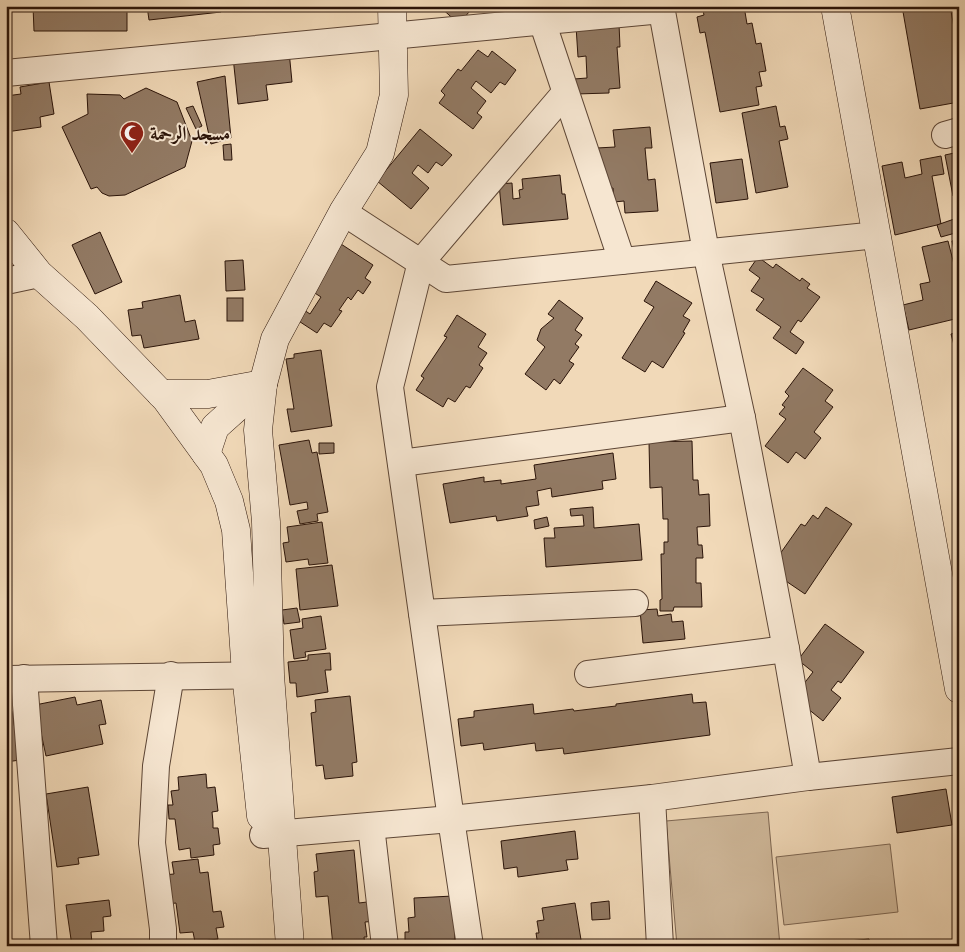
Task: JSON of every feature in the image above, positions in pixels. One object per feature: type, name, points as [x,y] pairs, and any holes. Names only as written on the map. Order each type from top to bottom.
[{"type":"street","points":[[258,674],[266,522],[258,430],[263,384],[275,339],[343,212],[380,153],[394,95],[392,6]]},
{"type":"street","points":[[836,6],[959,689]]},
{"type":"street","points":[[6,73],[394,34],[541,13],[661,8],[706,252],[742,418],[786,649],[808,777]]},
{"type":"street","points":[[541,13],[565,93],[622,261]]},
{"type":"street","points":[[470,946],[390,387],[421,262],[565,93]]},
{"type":"street","points":[[343,212],[446,279],[877,235]]},
{"type":"street","points":[[6,233],[40,274],[87,317],[161,394],[214,465],[229,501],[236,530],[258,674],[272,834],[290,946]]},
{"type":"street","points":[[6,281],[40,274]]},
{"type":"street","points":[[161,394],[208,394],[263,384]]},
{"type":"street","points":[[206,454],[215,427],[263,384]]},
{"type":"street","points":[[401,462],[742,418]]},
{"type":"street","points":[[422,613],[635,603]]},
{"type":"street","points":[[588,674],[786,649]]},
{"type":"street","points":[[44,946],[15,679],[258,674]]},
{"type":"street","points":[[163,946],[163,929],[152,843],[156,766],[172,675]]},
{"type":"street","points":[[272,834],[451,819],[652,798],[808,777],[959,761]]},
{"type":"street","points":[[652,798],[660,946]]},
{"type":"street","points":[[371,826],[385,946]]},
{"type":"street","points":[[272,834],[272,946]]},
{"type":"shaded area","points":[[768,812],[780,946],[677,946],[666,821]]},
{"type":"shaded area","points":[[890,844],[898,912],[784,925],[776,857]]},
{"type":"building","points":[[33,6],[127,6],[127,31],[34,31]]},
{"type":"building","points":[[147,6],[221,6],[221,12],[149,20]]},
{"type":"building","points":[[439,6],[474,6],[459,24]]},
{"type":"building","points":[[702,6],[744,6],[747,24],[752,23],[756,44],[761,43],[766,71],[759,72],[762,86],[756,87],[759,105],[720,112],[705,32],[700,33],[697,17],[704,15]]},
{"type":"building","points":[[902,6],[950,6],[959,54],[959,102],[920,109]]},
{"type":"building","points":[[619,24],[620,47],[617,47],[620,88],[609,89],[609,93],[576,94],[574,79],[587,78],[586,56],[578,57],[576,26]]},
{"type":"building","points":[[478,50],[488,57],[492,51],[516,70],[505,85],[500,82],[491,93],[476,81],[471,88],[486,101],[477,113],[482,117],[473,129],[439,103],[445,95],[441,91],[458,69],[461,71]]},
{"type":"building","points":[[289,51],[292,82],[266,85],[268,100],[238,104],[233,57]]},
{"type":"building","points":[[225,76],[231,138],[211,144],[197,82]]},
{"type":"building","points":[[49,82],[54,114],[40,117],[41,127],[6,132],[6,96],[21,94],[20,87]]},
{"type":"building","name":"مسجد الرحمة","points":[[146,88],[177,102],[192,141],[185,167],[125,195],[109,196],[102,193],[97,187],[91,189],[62,127],[88,114],[87,94],[120,95],[124,99]]},
{"type":"building","points":[[193,106],[202,126],[196,129],[186,108]]},
{"type":"building","points":[[776,106],[780,127],[785,126],[788,139],[779,141],[788,187],[756,193],[742,113]]},
{"type":"building","points":[[650,127],[652,148],[645,148],[648,180],[655,179],[658,211],[625,213],[624,201],[614,202],[613,188],[606,189],[597,148],[615,147],[613,130]]},
{"type":"building","points":[[420,129],[452,155],[442,166],[436,162],[428,173],[418,165],[412,173],[429,188],[411,209],[377,181]]},
{"type":"building","points":[[231,144],[232,160],[224,160],[223,145]]},
{"type":"building","points":[[959,152],[959,195],[953,196],[945,155]]},
{"type":"building","points":[[941,156],[944,174],[932,176],[941,224],[895,235],[882,166],[902,162],[905,178],[922,174],[920,160]]},
{"type":"building","points":[[742,159],[748,199],[716,203],[710,163]]},
{"type":"building","points":[[560,175],[562,194],[565,194],[568,219],[503,225],[499,184],[512,183],[513,199],[520,198],[519,190],[523,189],[522,179]]},
{"type":"building","points":[[957,218],[959,232],[941,237],[937,225]]},
{"type":"building","points":[[100,232],[122,282],[95,294],[72,245]]},
{"type":"building","points":[[959,239],[959,267],[958,267],[952,241]]},
{"type":"building","points":[[948,241],[957,276],[959,275],[959,318],[909,330],[903,305],[923,300],[920,284],[930,282],[922,247]]},
{"type":"building","points":[[341,244],[373,265],[365,278],[371,282],[363,294],[358,290],[351,300],[348,297],[339,310],[342,311],[331,327],[324,323],[317,333],[291,316],[298,306],[310,314],[321,297],[310,290]]},
{"type":"building","points":[[758,257],[773,268],[776,264],[800,281],[802,278],[810,284],[807,288],[820,297],[801,322],[798,320],[790,332],[804,342],[796,354],[773,338],[781,327],[756,310],[764,299],[751,291],[760,278],[749,270]]},
{"type":"building","points":[[243,260],[245,290],[226,291],[225,261]]},
{"type":"building","points":[[656,281],[692,303],[683,316],[690,320],[683,332],[685,333],[663,368],[652,361],[645,372],[622,358],[654,307],[644,301]]},
{"type":"building","points":[[180,295],[185,322],[195,320],[199,339],[144,348],[141,335],[132,336],[128,310],[143,308],[142,302]]},
{"type":"building","points":[[227,298],[243,298],[243,321],[227,321]]},
{"type":"building","points":[[559,300],[583,318],[575,330],[582,335],[575,344],[579,347],[569,361],[574,364],[560,384],[554,379],[546,390],[525,374],[545,347],[537,340],[541,329],[554,318],[548,314]]},
{"type":"building","points":[[457,315],[486,334],[478,347],[487,353],[479,365],[483,368],[470,388],[466,386],[455,402],[448,398],[443,407],[416,390],[424,378],[421,376],[447,337],[444,336]]},
{"type":"building","points":[[959,332],[959,364],[951,334]]},
{"type":"building","points":[[321,350],[332,426],[291,432],[287,409],[294,409],[286,359],[294,358],[294,354]]},
{"type":"building","points":[[803,368],[833,390],[825,401],[833,407],[814,432],[821,438],[805,459],[796,452],[788,463],[765,446],[786,419],[779,414],[785,407],[782,405],[789,396],[785,392]]},
{"type":"building","points":[[309,440],[312,453],[317,452],[328,512],[317,514],[318,521],[300,524],[297,511],[308,509],[307,502],[290,505],[279,445]]},
{"type":"building","points":[[692,441],[693,480],[698,480],[699,495],[709,494],[710,526],[697,527],[698,545],[702,545],[703,558],[696,558],[696,583],[701,583],[702,607],[674,607],[673,611],[660,611],[660,600],[662,599],[661,554],[664,554],[664,542],[668,542],[668,519],[663,519],[662,487],[650,488],[649,442]]},
{"type":"building","points":[[319,443],[334,443],[334,453],[319,454]]},
{"type":"building","points":[[613,453],[616,479],[602,481],[603,489],[552,497],[551,488],[537,491],[539,505],[526,507],[528,516],[497,521],[496,516],[450,523],[443,484],[484,477],[484,482],[501,480],[501,484],[536,479],[534,465]]},
{"type":"building","points":[[593,507],[594,528],[639,524],[642,560],[546,567],[544,538],[555,538],[554,528],[584,526],[583,515],[571,516],[570,509]]},
{"type":"building","points":[[826,507],[852,524],[805,594],[777,575],[775,561],[801,524],[805,526],[813,515],[818,519]]},
{"type":"building","points":[[547,517],[549,526],[535,529],[534,520]]},
{"type":"building","points":[[322,522],[328,563],[309,565],[308,559],[286,562],[283,543],[289,542],[287,527]]},
{"type":"building","points":[[332,565],[338,606],[300,610],[296,569]]},
{"type":"building","points":[[297,608],[300,622],[284,624],[282,610]]},
{"type":"building","points":[[657,609],[658,616],[671,614],[672,622],[683,621],[685,639],[643,643],[640,610]]},
{"type":"building","points":[[321,616],[326,649],[305,652],[306,657],[294,659],[290,630],[303,628],[302,619]]},
{"type":"building","points":[[825,624],[864,652],[841,683],[838,681],[831,690],[841,698],[823,721],[802,704],[799,690],[813,672],[798,660]]},
{"type":"building","points":[[330,653],[331,670],[325,670],[328,692],[297,697],[296,683],[290,683],[288,662],[308,660],[308,655]]},
{"type":"building","points":[[692,694],[693,703],[706,702],[710,735],[564,754],[563,748],[536,751],[535,743],[484,750],[483,743],[461,746],[458,719],[474,717],[474,711],[533,704],[534,714],[573,709],[574,711]]},
{"type":"building","points":[[350,696],[357,762],[352,763],[353,776],[325,779],[323,765],[316,766],[311,713],[316,712],[315,700]]},
{"type":"building","points":[[75,697],[77,705],[101,700],[106,724],[99,725],[103,744],[46,756],[35,705]]},
{"type":"building","points":[[12,711],[20,760],[6,762],[6,712]]},
{"type":"building","points":[[206,774],[207,788],[215,787],[218,811],[212,812],[213,828],[218,828],[220,844],[213,845],[214,855],[191,858],[190,848],[179,850],[175,819],[169,819],[168,805],[173,805],[171,791],[179,790],[178,777]]},
{"type":"building","points":[[88,787],[99,855],[78,858],[79,864],[57,867],[46,794]]},
{"type":"building","points":[[946,789],[952,825],[897,833],[892,797]]},
{"type":"building","points":[[575,831],[578,859],[566,860],[568,870],[518,877],[517,867],[504,869],[501,841]]},
{"type":"building","points":[[354,850],[359,903],[375,901],[377,921],[365,922],[367,937],[364,937],[365,946],[333,946],[328,896],[316,897],[314,872],[318,871],[316,854]]},
{"type":"building","points":[[198,859],[200,873],[208,872],[213,912],[221,911],[224,927],[216,928],[218,939],[195,942],[193,932],[180,933],[176,903],[167,904],[163,875],[174,874],[172,862]]},
{"type":"building","points":[[453,896],[455,940],[446,941],[447,946],[398,946],[398,942],[405,942],[405,932],[409,932],[408,918],[415,917],[414,898]]},
{"type":"building","points":[[109,900],[111,916],[103,917],[104,931],[91,932],[92,944],[105,942],[106,946],[72,946],[66,905]]},
{"type":"building","points":[[609,901],[610,919],[592,920],[591,903]]},
{"type":"building","points":[[575,903],[582,946],[538,946],[536,933],[539,933],[537,921],[544,920],[542,908]]},
{"type":"building","points":[[869,939],[870,946],[799,946]]},
{"type":"building","points":[[215,942],[216,946],[190,946]]},
{"type":"place","name":"مسجد الرحمة","points":[[132,154]]}]
